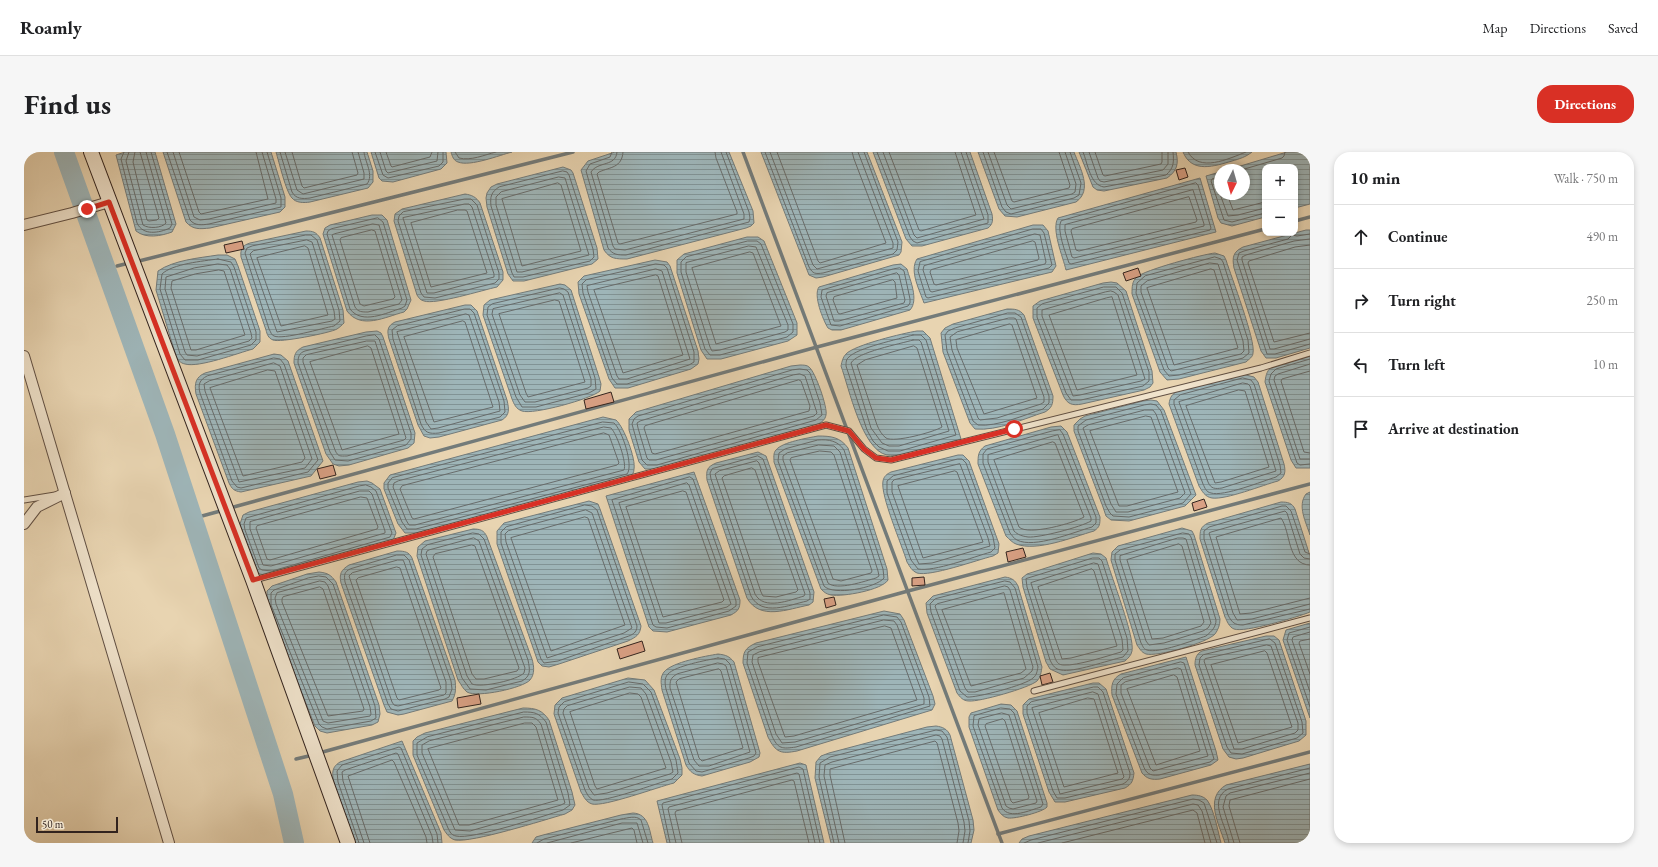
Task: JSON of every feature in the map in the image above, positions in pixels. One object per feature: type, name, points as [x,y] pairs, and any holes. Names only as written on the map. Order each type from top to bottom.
[{"type":"street","points":[[91,152],[106,203],[253,580],[348,843]]},
{"type":"street","points":[[24,225],[106,203]]},
{"type":"street","points":[[24,356],[169,843]]},
{"type":"street","points":[[24,524],[37,507],[65,493]]},
{"type":"lane","points":[[253,580],[826,425],[849,431],[864,449],[876,458],[891,460],[1261,368],[1310,353]]},
{"type":"lane","points":[[24,500],[65,493]]},
{"type":"lane","points":[[1034,691],[1310,618]]},
{"type":"water","points":[[125,152],[155,152],[176,224],[172,232],[158,236],[149,236],[140,234],[136,231],[116,155]]},
{"type":"water","points":[[163,152],[271,152],[285,197],[285,207],[280,212],[210,228],[194,228],[186,222]]},
{"type":"water","points":[[276,152],[367,152],[373,171],[373,182],[368,188],[310,202],[298,202],[292,198],[287,190]]},
{"type":"water","points":[[371,152],[446,152],[447,163],[441,169],[393,182],[382,181],[379,178]]},
{"type":"water","points":[[451,152],[512,152],[477,162],[463,163],[455,161]]},
{"type":"water","points":[[615,152],[729,152],[753,211],[754,223],[746,228],[627,259],[616,259],[611,257],[604,250],[581,170],[588,161]]},
{"type":"water","points":[[761,152],[867,152],[902,242],[901,252],[899,255],[823,277],[816,278],[809,275]]},
{"type":"water","points":[[873,152],[970,152],[992,214],[991,225],[988,228],[922,246],[912,246],[906,239]]},
{"type":"water","points":[[978,152],[1074,152],[1084,178],[1084,191],[1076,202],[1017,217],[1005,216],[999,209]]},
{"type":"water","points":[[1079,152],[1176,152],[1177,164],[1173,173],[1167,178],[1104,191],[1097,190],[1093,187]]},
{"type":"water","points":[[1183,152],[1252,152],[1245,157],[1204,167],[1198,166],[1187,159]]},
{"type":"water","points":[[1287,152],[1310,152],[1310,204],[1298,207],[1298,164],[1262,164],[1262,218],[1232,226],[1221,223],[1218,218],[1206,176],[1214,174],[1214,200],[1250,200],[1250,164],[1247,164]]},
{"type":"water","points":[[563,167],[571,170],[573,173],[597,248],[598,259],[592,264],[524,281],[513,281],[508,274],[487,207],[487,193],[491,187],[497,184]]},
{"type":"water","points":[[1200,178],[1216,232],[1066,270],[1058,243],[1056,223],[1058,218]]},
{"type":"water","points":[[465,194],[474,197],[480,203],[503,272],[503,280],[497,287],[471,294],[438,301],[423,301],[417,295],[394,221],[395,214],[402,209]]},
{"type":"water","points":[[372,215],[382,215],[387,220],[411,300],[404,312],[381,319],[366,321],[353,317],[347,311],[323,234],[325,228],[330,225]]},
{"type":"water","points":[[1033,225],[1043,225],[1048,231],[1056,266],[1052,272],[924,303],[918,287],[914,269],[917,259]]},
{"type":"water","points":[[1310,230],[1310,348],[1276,358],[1266,358],[1261,351],[1234,268],[1234,255],[1243,247],[1284,236],[1298,236],[1298,232]]},
{"type":"water","points":[[306,231],[314,232],[320,238],[343,310],[344,323],[337,329],[325,333],[294,339],[273,340],[267,333],[241,257],[242,250],[244,246],[250,243]]},
{"type":"water","points":[[747,237],[758,237],[764,241],[797,323],[797,335],[788,341],[721,359],[707,359],[701,350],[677,273],[677,260],[684,254]]},
{"type":"water","points":[[1215,253],[1224,256],[1226,260],[1251,336],[1253,354],[1246,362],[1179,379],[1167,380],[1160,372],[1132,294],[1133,282],[1137,277],[1151,270],[1187,259]]},
{"type":"water","points":[[227,255],[235,259],[260,331],[260,342],[253,349],[219,360],[191,365],[183,364],[176,356],[156,290],[158,271],[171,264],[195,258]]},
{"type":"water","points":[[655,260],[667,262],[670,266],[698,351],[698,364],[691,369],[628,388],[615,388],[609,379],[579,294],[578,282],[584,276]]},
{"type":"water","points":[[901,264],[907,269],[913,290],[914,301],[910,310],[841,330],[832,330],[828,328],[821,314],[818,301],[817,291],[819,287]]},
{"type":"water","points":[[1111,282],[1117,283],[1126,291],[1152,371],[1153,383],[1150,387],[1144,390],[1075,405],[1068,402],[1063,395],[1033,318],[1033,306],[1040,301]]},
{"type":"water","points":[[560,284],[565,285],[571,290],[599,377],[601,384],[600,391],[586,398],[562,406],[538,411],[522,411],[517,408],[512,399],[483,315],[484,305],[490,300]]},
{"type":"water","points":[[465,305],[471,305],[477,311],[507,400],[508,412],[502,420],[439,437],[430,438],[424,436],[418,425],[389,339],[388,329],[390,325],[395,322]]},
{"type":"water","points":[[1007,309],[1017,310],[1024,315],[1053,396],[1052,404],[1051,407],[1045,412],[1019,421],[993,428],[975,429],[970,423],[943,352],[941,333],[945,328],[953,324]]},
{"type":"water","points":[[377,331],[381,333],[383,337],[415,433],[414,443],[408,448],[349,465],[339,466],[333,464],[326,454],[294,363],[295,355],[298,350],[303,347],[366,332]]},
{"type":"water","points":[[917,331],[923,331],[930,338],[961,439],[913,452],[887,455],[878,451],[870,442],[852,403],[841,366],[843,358],[846,354],[859,347]]},
{"type":"water","points":[[274,354],[281,355],[288,361],[323,461],[311,476],[239,492],[231,487],[229,483],[196,394],[196,381],[205,373]]},
{"type":"water","points":[[1310,355],[1310,468],[1296,468],[1291,460],[1265,382],[1267,372],[1274,365]]},
{"type":"water","points":[[805,365],[812,370],[825,405],[826,415],[823,421],[818,424],[658,469],[645,469],[639,462],[629,430],[629,419],[636,412],[791,366]]},
{"type":"water","points":[[1242,374],[1254,377],[1258,382],[1284,464],[1284,474],[1278,481],[1245,492],[1226,497],[1212,498],[1204,494],[1199,486],[1169,404],[1170,399],[1178,391]]},
{"type":"water","points":[[1151,400],[1157,401],[1164,410],[1196,495],[1185,506],[1129,521],[1111,520],[1106,516],[1074,431],[1074,425],[1085,416]]},
{"type":"water","points":[[603,417],[616,420],[626,436],[634,464],[634,472],[630,478],[416,533],[405,533],[398,524],[384,489],[384,483],[390,475]]},
{"type":"water","points":[[1061,426],[1067,432],[1100,517],[1099,525],[1094,531],[1055,543],[1034,546],[1016,544],[1006,536],[978,464],[979,454],[985,446],[1051,427]]},
{"type":"water","points":[[818,436],[827,436],[838,439],[848,448],[887,569],[888,580],[884,584],[870,590],[853,594],[831,595],[821,589],[774,462],[774,453],[779,447]]},
{"type":"water","points":[[758,452],[766,456],[814,592],[813,602],[809,605],[775,612],[759,609],[747,598],[707,480],[708,469],[713,464]]},
{"type":"water","points":[[963,455],[969,461],[999,544],[998,553],[993,556],[932,573],[917,573],[912,570],[907,562],[885,497],[883,479],[891,472]]},
{"type":"water","points":[[694,472],[740,600],[740,606],[737,611],[731,615],[667,632],[653,631],[649,627],[606,496]]},
{"type":"water","points":[[367,481],[380,489],[396,533],[392,541],[265,575],[256,571],[241,531],[240,524],[243,515],[249,512],[358,482]]},
{"type":"water","points":[[1310,492],[1310,535],[1302,509],[1302,504],[1306,494]]},
{"type":"water","points":[[589,501],[598,504],[641,626],[640,632],[628,641],[549,667],[542,666],[538,662],[497,544],[497,531],[504,523]]},
{"type":"water","points":[[1281,502],[1290,503],[1293,505],[1310,556],[1310,612],[1259,627],[1240,630],[1234,629],[1229,625],[1225,617],[1200,539],[1201,530],[1203,526],[1208,523]]},
{"type":"water","points":[[1182,528],[1192,531],[1194,535],[1220,619],[1218,629],[1210,638],[1193,645],[1171,651],[1146,654],[1137,645],[1111,560],[1112,552],[1118,546]]},
{"type":"water","points":[[473,529],[482,530],[487,537],[534,667],[532,678],[526,683],[510,689],[480,694],[472,694],[467,692],[458,680],[417,556],[418,547],[425,541]]},
{"type":"water","points":[[397,551],[406,552],[410,554],[412,558],[455,680],[456,688],[452,701],[398,715],[387,712],[384,705],[340,577],[341,572],[349,565]]},
{"type":"water","points":[[1093,553],[1101,554],[1106,558],[1130,633],[1132,651],[1130,656],[1125,661],[1063,675],[1050,669],[1046,662],[1023,587],[1022,578],[1027,574]]},
{"type":"water","points":[[319,572],[329,575],[336,582],[379,705],[380,714],[378,722],[372,725],[327,733],[320,731],[315,726],[267,606],[267,591],[272,586],[307,574]]},
{"type":"water","points":[[1005,577],[1016,582],[1018,586],[1042,667],[1040,676],[1037,681],[1032,684],[1015,691],[974,701],[965,700],[957,693],[927,613],[926,603],[933,596]]},
{"type":"water","points":[[884,611],[900,614],[904,620],[933,696],[935,704],[932,710],[797,751],[783,752],[776,749],[768,737],[743,663],[745,651],[756,643]]},
{"type":"water","points":[[1310,623],[1310,718],[1283,640],[1286,630]]},
{"type":"water","points":[[1266,636],[1274,636],[1279,640],[1306,721],[1306,735],[1299,741],[1236,759],[1229,757],[1223,749],[1195,665],[1196,659],[1197,655],[1202,651]]},
{"type":"water","points":[[718,654],[731,658],[734,662],[760,753],[759,757],[750,762],[702,776],[692,773],[686,765],[662,690],[661,678],[668,668],[674,665]]},
{"type":"water","points":[[1186,657],[1218,760],[1211,765],[1160,779],[1150,779],[1142,773],[1112,695],[1113,683],[1121,674]]},
{"type":"water","points":[[628,678],[645,680],[654,690],[680,759],[682,775],[674,783],[608,803],[592,804],[587,801],[581,792],[554,714],[555,705],[562,698]]},
{"type":"water","points":[[1093,683],[1099,683],[1106,689],[1134,773],[1133,780],[1131,784],[1125,788],[1065,802],[1055,802],[1049,792],[1023,714],[1023,705],[1029,699]]},
{"type":"water","points":[[1001,704],[1011,705],[1017,711],[1047,803],[1047,807],[1040,811],[1029,815],[1012,818],[1005,817],[998,810],[969,727],[969,717],[971,713]]},
{"type":"water","points":[[523,708],[538,710],[549,720],[575,805],[572,810],[565,814],[525,826],[476,838],[464,840],[453,839],[448,836],[444,830],[413,755],[413,741],[425,733]]},
{"type":"water","points":[[936,726],[948,731],[950,735],[973,820],[974,830],[971,843],[831,843],[815,778],[816,762],[821,756],[927,727]]},
{"type":"water","points":[[402,741],[441,833],[442,843],[355,843],[334,785],[334,768],[340,762]]},
{"type":"water","points":[[800,763],[806,765],[824,843],[667,843],[657,801]]},
{"type":"water","points":[[1310,764],[1310,843],[1225,843],[1217,820],[1214,804],[1219,790],[1226,785]]},
{"type":"water","points":[[1192,795],[1207,800],[1214,815],[1221,843],[1019,843],[1022,839],[1029,836]]},
{"type":"water","points":[[633,813],[642,816],[648,824],[653,843],[532,843],[536,837]]},
{"type":"building","points":[[1185,168],[1188,177],[1179,180],[1176,170]]},
{"type":"building","points":[[242,241],[244,249],[226,253],[224,245]]},
{"type":"building","points":[[1138,268],[1141,276],[1126,281],[1123,273]]},
{"type":"building","points":[[611,392],[614,402],[586,409],[584,400]]},
{"type":"building","points":[[333,465],[336,475],[320,479],[317,469]]},
{"type":"building","points":[[1204,499],[1207,507],[1194,511],[1192,503]]},
{"type":"building","points":[[1023,548],[1026,557],[1008,562],[1006,552]]},
{"type":"building","points":[[924,577],[925,585],[912,586],[912,578]]},
{"type":"building","points":[[834,597],[836,605],[826,608],[824,599]]},
{"type":"building","points":[[642,641],[645,651],[620,659],[617,649]]},
{"type":"building","points":[[1050,673],[1053,682],[1042,685],[1040,676]]},
{"type":"building","points":[[479,694],[481,704],[458,708],[457,698]]},
{"type":"waterway","points":[[64,152],[165,434],[283,794],[294,843]]},
{"type":"waterway","points":[[135,262],[573,152]]},
{"type":"waterway","points":[[743,152],[1002,843]]},
{"type":"waterway","points":[[1298,220],[1310,217]]},
{"type":"waterway","points":[[230,508],[817,347],[1262,230]]},
{"type":"waterway","points":[[117,266],[129,263]]},
{"type":"waterway","points":[[319,753],[908,591],[1310,484]]},
{"type":"waterway","points":[[202,516],[224,510]]},
{"type":"waterway","points":[[998,834],[1310,752]]},
{"type":"waterway","points":[[296,759],[313,755]]},
{"type":"route","points":[[87,209],[109,202],[253,580],[826,425],[849,431],[864,449],[876,458],[891,460],[1014,429]]}]
